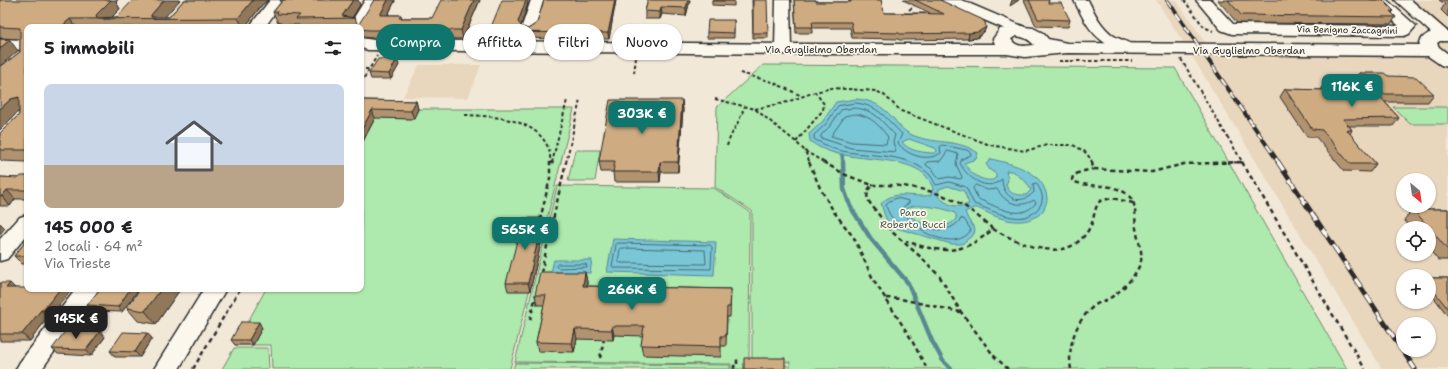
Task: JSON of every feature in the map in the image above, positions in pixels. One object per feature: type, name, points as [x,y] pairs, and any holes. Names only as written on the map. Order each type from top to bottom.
[{"type":"main road","points":[[1446,36],[1430,38],[1428,46],[1432,51],[1448,61]]},
{"type":"main road","name":"Via Guglielmo Oberdan","points":[[536,38],[783,49],[1006,38],[1022,52],[1040,47],[1067,48],[1096,40],[1128,49],[1432,51]]},
{"type":"main road","name":"Via Guglielmo Oberdan","points":[[366,49],[463,42]]},
{"type":"main road","points":[[0,44],[24,52]]},
{"type":"street","points":[[259,24],[278,0]]},
{"type":"street","points":[[358,24],[372,0]]},
{"type":"street","points":[[530,24],[538,0]]},
{"type":"street","points":[[783,0],[783,49]]},
{"type":"street","points":[[949,0],[971,4],[1006,38]]},
{"type":"street","points":[[1081,0],[1096,40]]},
{"type":"street","name":"Via Benigno Zaccagnini","points":[[1203,0],[1226,27],[1232,29],[1404,31],[1408,26],[1378,0]]},
{"type":"street","points":[[1402,0],[1446,36]]},
{"type":"street","name":"Via Benigno Zaccagnini","points":[[1269,29],[1326,50]]},
{"type":"street","points":[[0,253],[24,225]]},
{"type":"street","points":[[28,369],[86,292]]},
{"type":"street","points":[[166,369],[213,292]]},
{"type":"path","points":[[909,10],[914,6]]},
{"type":"path","points":[[364,78],[369,69],[366,49]]},
{"type":"path","points":[[634,73],[636,60]]},
{"type":"path","points":[[1182,61],[1365,369]]},
{"type":"path","points":[[740,73],[751,75],[776,84],[803,96]]},
{"type":"path","points":[[714,99],[755,109],[784,103],[815,92],[832,88],[876,91],[884,94],[901,111],[917,119],[966,137],[1010,149],[1025,151],[1047,145],[1073,145],[1084,151],[1091,159],[1093,169]]},
{"type":"path","points":[[796,142],[823,110],[824,104],[815,92]]},
{"type":"path","points":[[539,223],[567,100]]},
{"type":"path","points":[[539,279],[580,100]]},
{"type":"path","points":[[727,146],[729,139],[742,119],[744,107]]},
{"type":"path","points":[[755,109],[805,151],[844,174],[872,185],[905,185],[942,196],[961,204],[993,229],[1015,241],[1034,248],[1062,250],[1076,244],[1083,238],[1090,228],[1095,208],[1100,201],[1118,199],[1134,203]]},
{"type":"path","points":[[465,115],[504,119],[534,131],[545,140],[550,151],[551,167]]},
{"type":"path","points":[[805,151],[820,188],[834,212],[854,238],[866,266],[910,337],[927,369]]},
{"type":"path","points":[[1071,369],[1071,349],[1075,330],[1085,316],[1095,306],[1112,296],[1126,284],[1136,272],[1141,260],[1141,249],[1137,234],[1134,203],[1127,193],[1106,186],[1076,183],[1072,180],[1073,176],[1080,172],[1093,169],[1145,172],[1184,164],[1242,162]]},
{"type":"path","points":[[872,185],[868,190],[867,199],[891,231],[923,259],[940,277],[961,312],[994,356],[1008,369]]},
{"type":"path","points":[[903,241],[919,246],[942,250],[963,248],[978,241],[993,229]]},
{"type":"path","points":[[530,320],[537,291]]},
{"type":"path","points":[[193,369],[238,292]]},
{"type":"path","points":[[886,298],[961,312]]},
{"type":"path","points":[[600,358],[604,339]]},
{"type":"path","points":[[734,369],[734,366],[737,366],[737,359]]},
{"type":"shaded area","points":[[1156,0],[1176,0],[1207,45],[1327,43],[1420,46],[1433,29],[1407,0],[1448,0],[1448,369],[1382,369],[1184,43]]},
{"type":"shaded area","points":[[419,65],[481,65],[468,98],[403,97]]},
{"type":"green space","name":"Parco Roberto Bucci","points":[[763,65],[1175,68],[1347,369],[790,369],[790,362],[752,362],[752,211],[715,187],[717,107]]},
{"type":"green space","points":[[1393,107],[1448,107],[1448,124],[1410,124]]},
{"type":"green space","points":[[418,109],[574,109],[510,369],[272,369],[271,345],[235,345],[264,292],[364,292],[364,139],[376,116],[381,118],[413,119]]},
{"type":"green space","points":[[575,150],[600,150],[595,181],[568,181]]},
{"type":"green space","points":[[557,186],[714,188],[750,212],[749,363],[787,365],[787,369],[731,369],[731,364],[515,362]]},
{"type":"green space","points":[[234,348],[268,348],[269,369],[222,369]]},
{"type":"green space","points":[[515,363],[730,365],[730,369],[513,369]]},
{"type":"water","points":[[856,99],[872,102],[885,110],[902,129],[910,134],[927,140],[953,143],[970,148],[978,153],[976,159],[964,163],[976,176],[984,180],[993,180],[996,177],[996,174],[990,170],[986,164],[991,159],[1009,163],[1026,170],[1040,181],[1045,189],[1047,198],[1044,209],[1034,218],[1014,221],[994,216],[979,209],[973,208],[965,212],[975,229],[974,234],[962,244],[951,244],[893,227],[886,219],[881,204],[886,199],[898,195],[931,195],[933,188],[927,177],[912,167],[891,161],[834,153],[819,147],[810,141],[809,134],[823,121],[836,102]],"holes":[[[909,139],[935,148],[937,151],[935,153],[917,151],[908,148],[902,142]],[[1006,171],[1013,171],[1027,183],[1031,190],[1026,195],[1011,193],[1006,185],[1008,180]],[[948,186],[964,191],[969,204],[960,206],[949,204],[938,196],[939,189]],[[917,206],[942,209],[956,214],[956,219],[944,226],[931,226],[911,216],[906,212],[907,208]]]},
{"type":"water","points":[[613,239],[716,242],[714,275],[607,272]]},
{"type":"water","points":[[554,260],[592,260],[590,273],[551,272]]},
{"type":"building","points":[[0,0],[111,0],[96,15],[97,18],[117,17],[133,0],[164,0],[151,15],[151,17],[169,17],[184,0],[253,0],[238,18],[70,19],[64,24],[24,24],[24,150],[0,150],[0,133],[19,115],[19,97],[11,99],[0,109],[0,67],[20,52],[20,28],[0,27]]},
{"type":"building","points":[[283,0],[353,0],[342,16],[355,18],[296,19],[300,15],[277,14],[278,12],[273,12]]},
{"type":"building","points":[[374,0],[388,0],[380,15],[401,15],[399,18],[432,18],[441,0],[474,0],[461,30],[455,30],[455,24],[376,24],[376,30],[369,30],[364,29],[364,24],[359,24]]},
{"type":"building","points":[[502,0],[526,0],[518,22],[520,24],[492,24]]},
{"type":"building","points":[[544,0],[615,0],[608,33],[604,33],[604,24],[544,24],[544,32],[536,32],[536,24]]},
{"type":"building","points":[[648,0],[688,0],[686,8],[661,7],[660,12],[645,11]]},
{"type":"building","points":[[734,0],[734,1],[712,1]]},
{"type":"building","points":[[753,0],[767,0],[768,33],[753,33]]},
{"type":"building","points":[[794,0],[816,0],[816,2],[851,2],[851,0],[881,0],[884,13],[944,14],[915,0],[940,0],[981,19],[985,22],[986,27],[978,32],[969,33],[900,34],[853,32],[851,22],[812,22],[813,27],[796,27]]},
{"type":"building","points":[[1029,0],[1049,0],[1048,3],[1061,3],[1070,20],[1038,19]]},
{"type":"building","points":[[1228,0],[1383,0],[1394,11],[1390,11],[1396,17],[1241,15]]},
{"type":"building","points":[[708,20],[734,20],[734,33],[707,32]]},
{"type":"building","points":[[0,39],[10,40],[0,48]]},
{"type":"building","points":[[377,60],[396,60],[389,74],[369,73]]},
{"type":"building","points":[[1359,73],[1384,73],[1388,76],[1416,77],[1434,94],[1378,94],[1375,91],[1399,118],[1343,119],[1352,130],[1347,130],[1376,164],[1350,164],[1322,130],[1312,129],[1285,89],[1328,90],[1324,85],[1371,86]]},
{"type":"building","points":[[364,100],[416,101],[411,111],[372,110],[364,125]]},
{"type":"building","points":[[610,100],[682,100],[678,162],[660,162],[659,172],[613,172],[615,161],[599,161]]},
{"type":"building","points":[[24,176],[24,190],[7,190],[2,196],[0,196],[0,177],[19,178]]},
{"type":"building","points":[[1436,209],[1448,209],[1448,250],[1436,236],[1436,221],[1423,221],[1416,213],[1436,213]]},
{"type":"building","points":[[523,218],[543,218],[528,283],[506,283]]},
{"type":"building","points":[[24,244],[24,256],[14,256]]},
{"type":"building","points":[[540,272],[585,272],[583,286],[731,289],[730,307],[727,307],[726,336],[721,336],[721,347],[641,345],[644,326],[612,326],[612,330],[575,329],[572,343],[536,342],[546,295],[535,295]]},
{"type":"building","points":[[1436,278],[1448,278],[1448,309],[1436,294]]},
{"type":"building","points":[[0,283],[10,283],[6,288],[24,288],[24,292],[58,292],[22,334],[0,334]]},
{"type":"building","points":[[98,292],[128,292],[118,307],[87,305]]},
{"type":"building","points":[[138,292],[159,292],[145,311],[127,308]]},
{"type":"building","points":[[241,322],[259,322],[249,340],[231,340]]},
{"type":"building","points":[[66,330],[100,331],[86,350],[52,349]]},
{"type":"building","points":[[123,332],[147,333],[135,352],[110,351]]},
{"type":"building","points":[[744,358],[785,358],[785,369],[744,369]]},
{"type":"waterway","points":[[842,155],[843,163]]},
{"type":"waterway","points":[[843,162],[844,189],[850,206],[871,239],[908,283],[932,341],[943,361],[951,369]]},
{"type":"railway","points":[[1167,0],[1279,163]]},
{"type":"railway","points":[[1278,162],[1415,369]]}]
